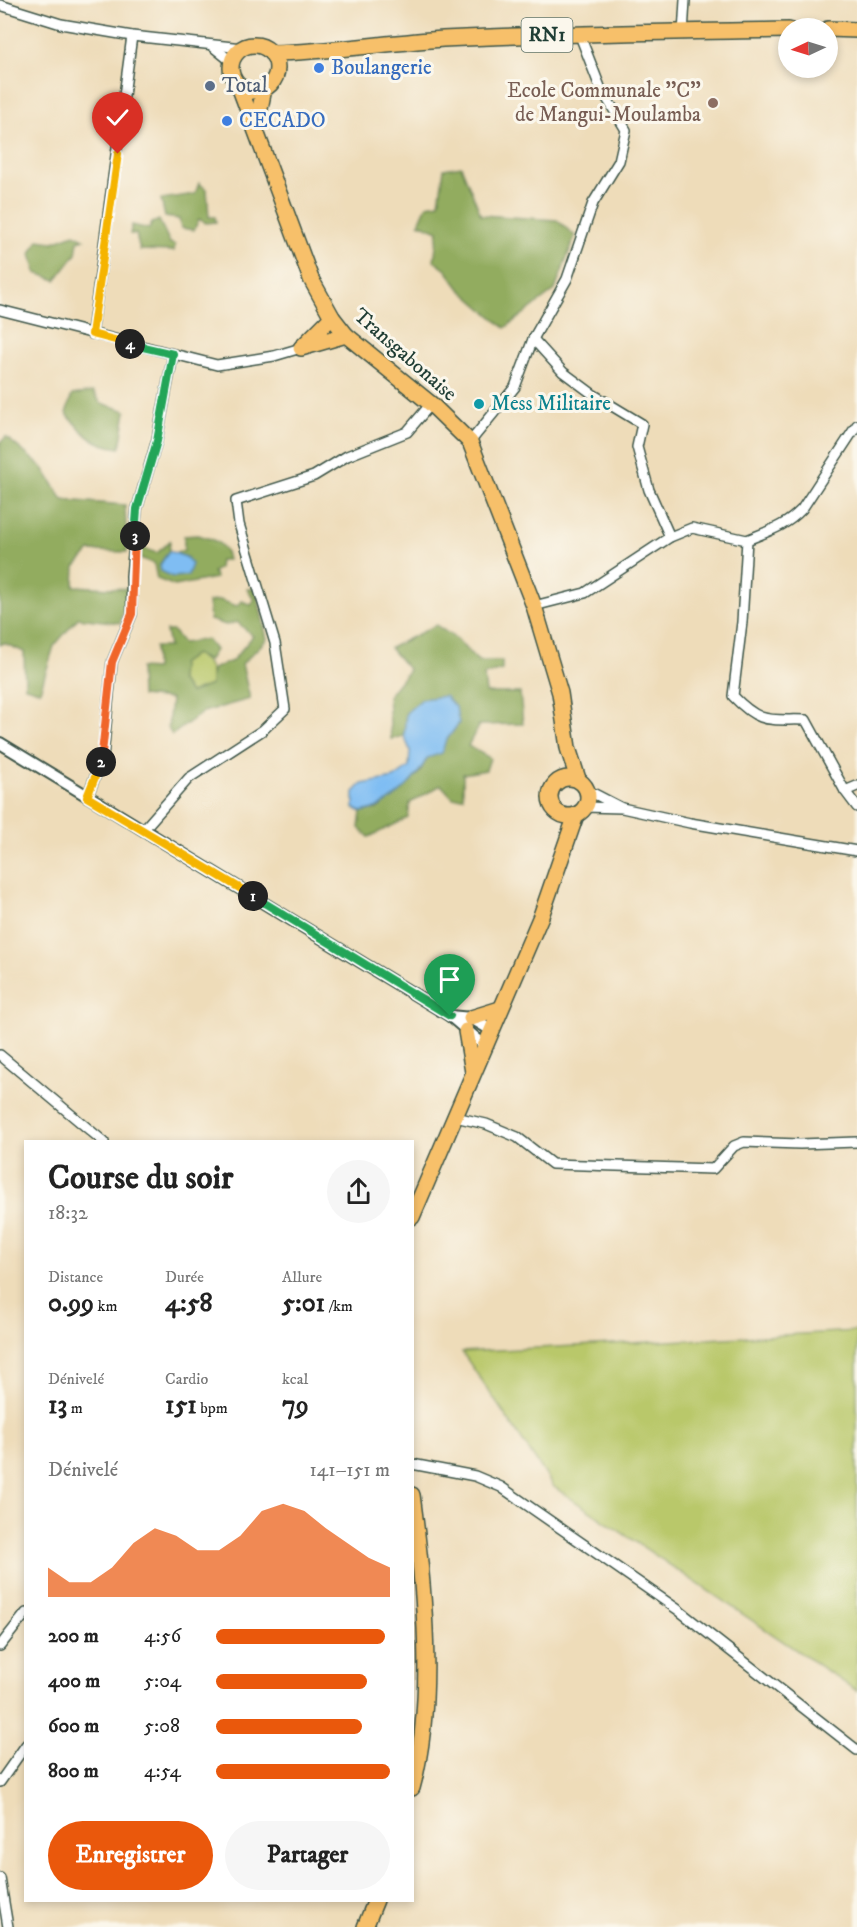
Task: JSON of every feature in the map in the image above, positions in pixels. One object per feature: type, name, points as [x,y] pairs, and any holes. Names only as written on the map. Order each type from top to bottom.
[{"type":"highway","points":[[838,29],[857,30]]},
{"type":"highway","name":"RN1","points":[[271,53],[306,52],[441,39],[579,33],[683,34],[778,30]]},
{"type":"highway","points":[[256,128],[264,89],[275,78],[277,69],[271,53],[262,47],[252,45],[242,48],[232,62],[232,75],[239,86],[247,90],[264,89]]},
{"type":"highway","name":"RN1","points":[[277,69],[306,52]]},
{"type":"highway","name":"Transgabonaise","points":[[239,86],[311,279],[332,317],[346,335],[431,405],[471,442],[534,606],[560,693],[568,748],[583,785]]},
{"type":"highway","points":[[301,348],[332,317]]},
{"type":"highway","points":[[301,348],[346,335]]},
{"type":"highway","name":"Transgabonaise","points":[[562,778],[568,748]]},
{"type":"highway","points":[[414,1208],[418,1189],[455,1117],[541,916],[558,865],[581,811],[583,785],[562,778],[554,783],[549,799],[559,814],[558,865]]},
{"type":"highway","points":[[559,814],[581,811]]},
{"type":"highway","points":[[473,1072],[468,1024],[500,1009]]},
{"type":"highway","points":[[414,1509],[422,1566],[424,1679],[423,1726],[414,1777]]},
{"type":"highway","points":[[365,1927],[375,1902]]},
{"type":"street","points":[[683,34],[685,0]]},
{"type":"street","points":[[0,5],[61,24],[132,36],[242,48]]},
{"type":"street","points":[[471,442],[515,387],[533,339],[567,279],[592,202],[619,161],[626,130],[600,87],[579,33]]},
{"type":"street","points":[[92,334],[132,36]]},
{"type":"street","points":[[211,45],[232,62]]},
{"type":"street","points":[[0,310],[217,365],[273,356],[301,348]]},
{"type":"street","points":[[533,339],[564,372],[594,395],[642,424],[637,447],[649,490],[670,537]]},
{"type":"street","points":[[87,797],[103,757],[112,662],[132,614],[132,576],[137,509],[157,441],[173,354]]},
{"type":"street","points":[[144,829],[189,778],[263,730],[285,709],[275,643],[239,524],[236,501],[314,476],[347,456],[407,432],[431,405]]},
{"type":"street","points":[[534,606],[585,593],[670,537],[692,528],[747,540],[784,526],[797,514],[857,425]]},
{"type":"street","points":[[747,540],[742,622],[733,696],[752,715],[767,719],[806,720],[844,791],[857,807]]},
{"type":"street","points":[[0,743],[450,1016],[491,1030]]},
{"type":"street","points":[[583,785],[622,808]]},
{"type":"street","points":[[844,791],[857,786]]},
{"type":"street","points":[[581,811],[622,808],[690,823],[857,851]]},
{"type":"street","points":[[468,1024],[484,1046]]},
{"type":"street","points":[[0,1055],[102,1140]]},
{"type":"street","points":[[455,1117],[486,1124],[517,1137],[552,1164],[713,1169],[734,1146],[744,1142],[800,1144],[857,1142]]},
{"type":"street","points":[[414,1464],[475,1476],[501,1487],[677,1609],[857,1750]]},
{"type":"street","points":[[0,1646],[24,1616]]},
{"type":"street","points":[[0,1782],[24,1748]]},
{"type":"street","points":[[0,1878],[8,1927]]},
{"type":"green space","points":[[461,166],[481,215],[557,220],[575,236],[555,290],[505,328],[460,289],[446,270],[434,261],[438,231],[419,223],[427,205],[439,203],[444,169]]},
{"type":"green space","points":[[199,183],[207,190],[209,217],[215,217],[216,222],[206,223],[199,219],[194,230],[181,228],[179,219],[165,217],[161,199],[195,194]]},
{"type":"green space","points":[[159,220],[170,243],[175,245],[174,251],[140,250],[136,234],[130,234],[132,225],[149,229],[152,223]]},
{"type":"green space","points":[[74,234],[84,239],[78,241],[76,254],[56,280],[36,273],[31,254],[38,240],[53,242]]},
{"type":"green space","points":[[93,392],[101,403],[126,411],[120,448],[95,441],[66,413],[72,395]]},
{"type":"green space","points":[[6,437],[43,468],[63,500],[125,505],[127,552],[90,551],[75,567],[74,586],[129,589],[120,623],[78,618],[54,646],[40,691],[25,687],[24,652],[4,643],[0,645],[0,443]]},
{"type":"green space","points":[[198,535],[209,538],[225,549],[228,560],[220,560],[219,568],[213,572],[216,578],[175,586],[157,579],[154,564],[140,558],[142,548],[157,553],[170,541],[169,551],[160,564],[186,557],[174,553],[184,550],[184,536]]},
{"type":"green space","points":[[247,589],[256,589],[267,639],[242,664],[250,699],[203,712],[172,735],[168,728],[171,699],[141,696],[140,668],[155,669],[155,647],[169,647],[166,631],[173,631],[183,643],[207,639],[215,650],[208,661],[195,654],[181,664],[180,680],[190,693],[211,685],[212,669],[232,661],[253,636],[237,622],[226,625],[210,620],[208,602],[220,600],[237,606],[242,601],[251,605],[254,600]]},
{"type":"green space","points":[[436,625],[455,638],[478,661],[502,661],[502,670],[484,675],[486,693],[520,693],[523,724],[479,725],[468,746],[490,758],[486,770],[463,774],[463,797],[453,798],[441,785],[410,803],[408,818],[369,837],[359,828],[361,812],[377,809],[397,794],[420,772],[427,758],[445,742],[459,723],[406,713],[404,736],[391,739],[388,696],[409,670],[390,648]]},
{"type":"green space","points":[[195,654],[209,666],[211,685],[190,693],[180,680],[181,664]]},
{"type":"green space","points":[[857,1331],[857,1691],[554,1487],[462,1352]]},
{"type":"water","points":[[169,551],[186,557],[192,564],[188,575],[173,577],[161,571],[160,565]]},
{"type":"water","points":[[445,696],[456,708],[459,723],[445,742],[442,753],[427,758],[408,785],[391,800],[371,810],[361,812],[354,808],[354,792],[362,784],[394,778],[409,767],[410,750],[404,736],[406,713],[422,699]]},
{"type":"place","name":"Boulangerie","points":[[319,68]]},
{"type":"place","name":"Total","points":[[210,86]]},
{"type":"place","name":"Ecole Communale ''C'' de Mangui-Moulamba","points":[[713,103]]},
{"type":"place","name":"CECADO","points":[[227,121]]},
{"type":"place","name":"Mess Militaire","points":[[479,404]]},
{"type":"route","points":[[118,154],[92,334],[173,354],[157,441],[137,509],[132,576],[134,601],[132,614],[112,662],[103,757],[87,797],[144,829],[450,1016]]}]
